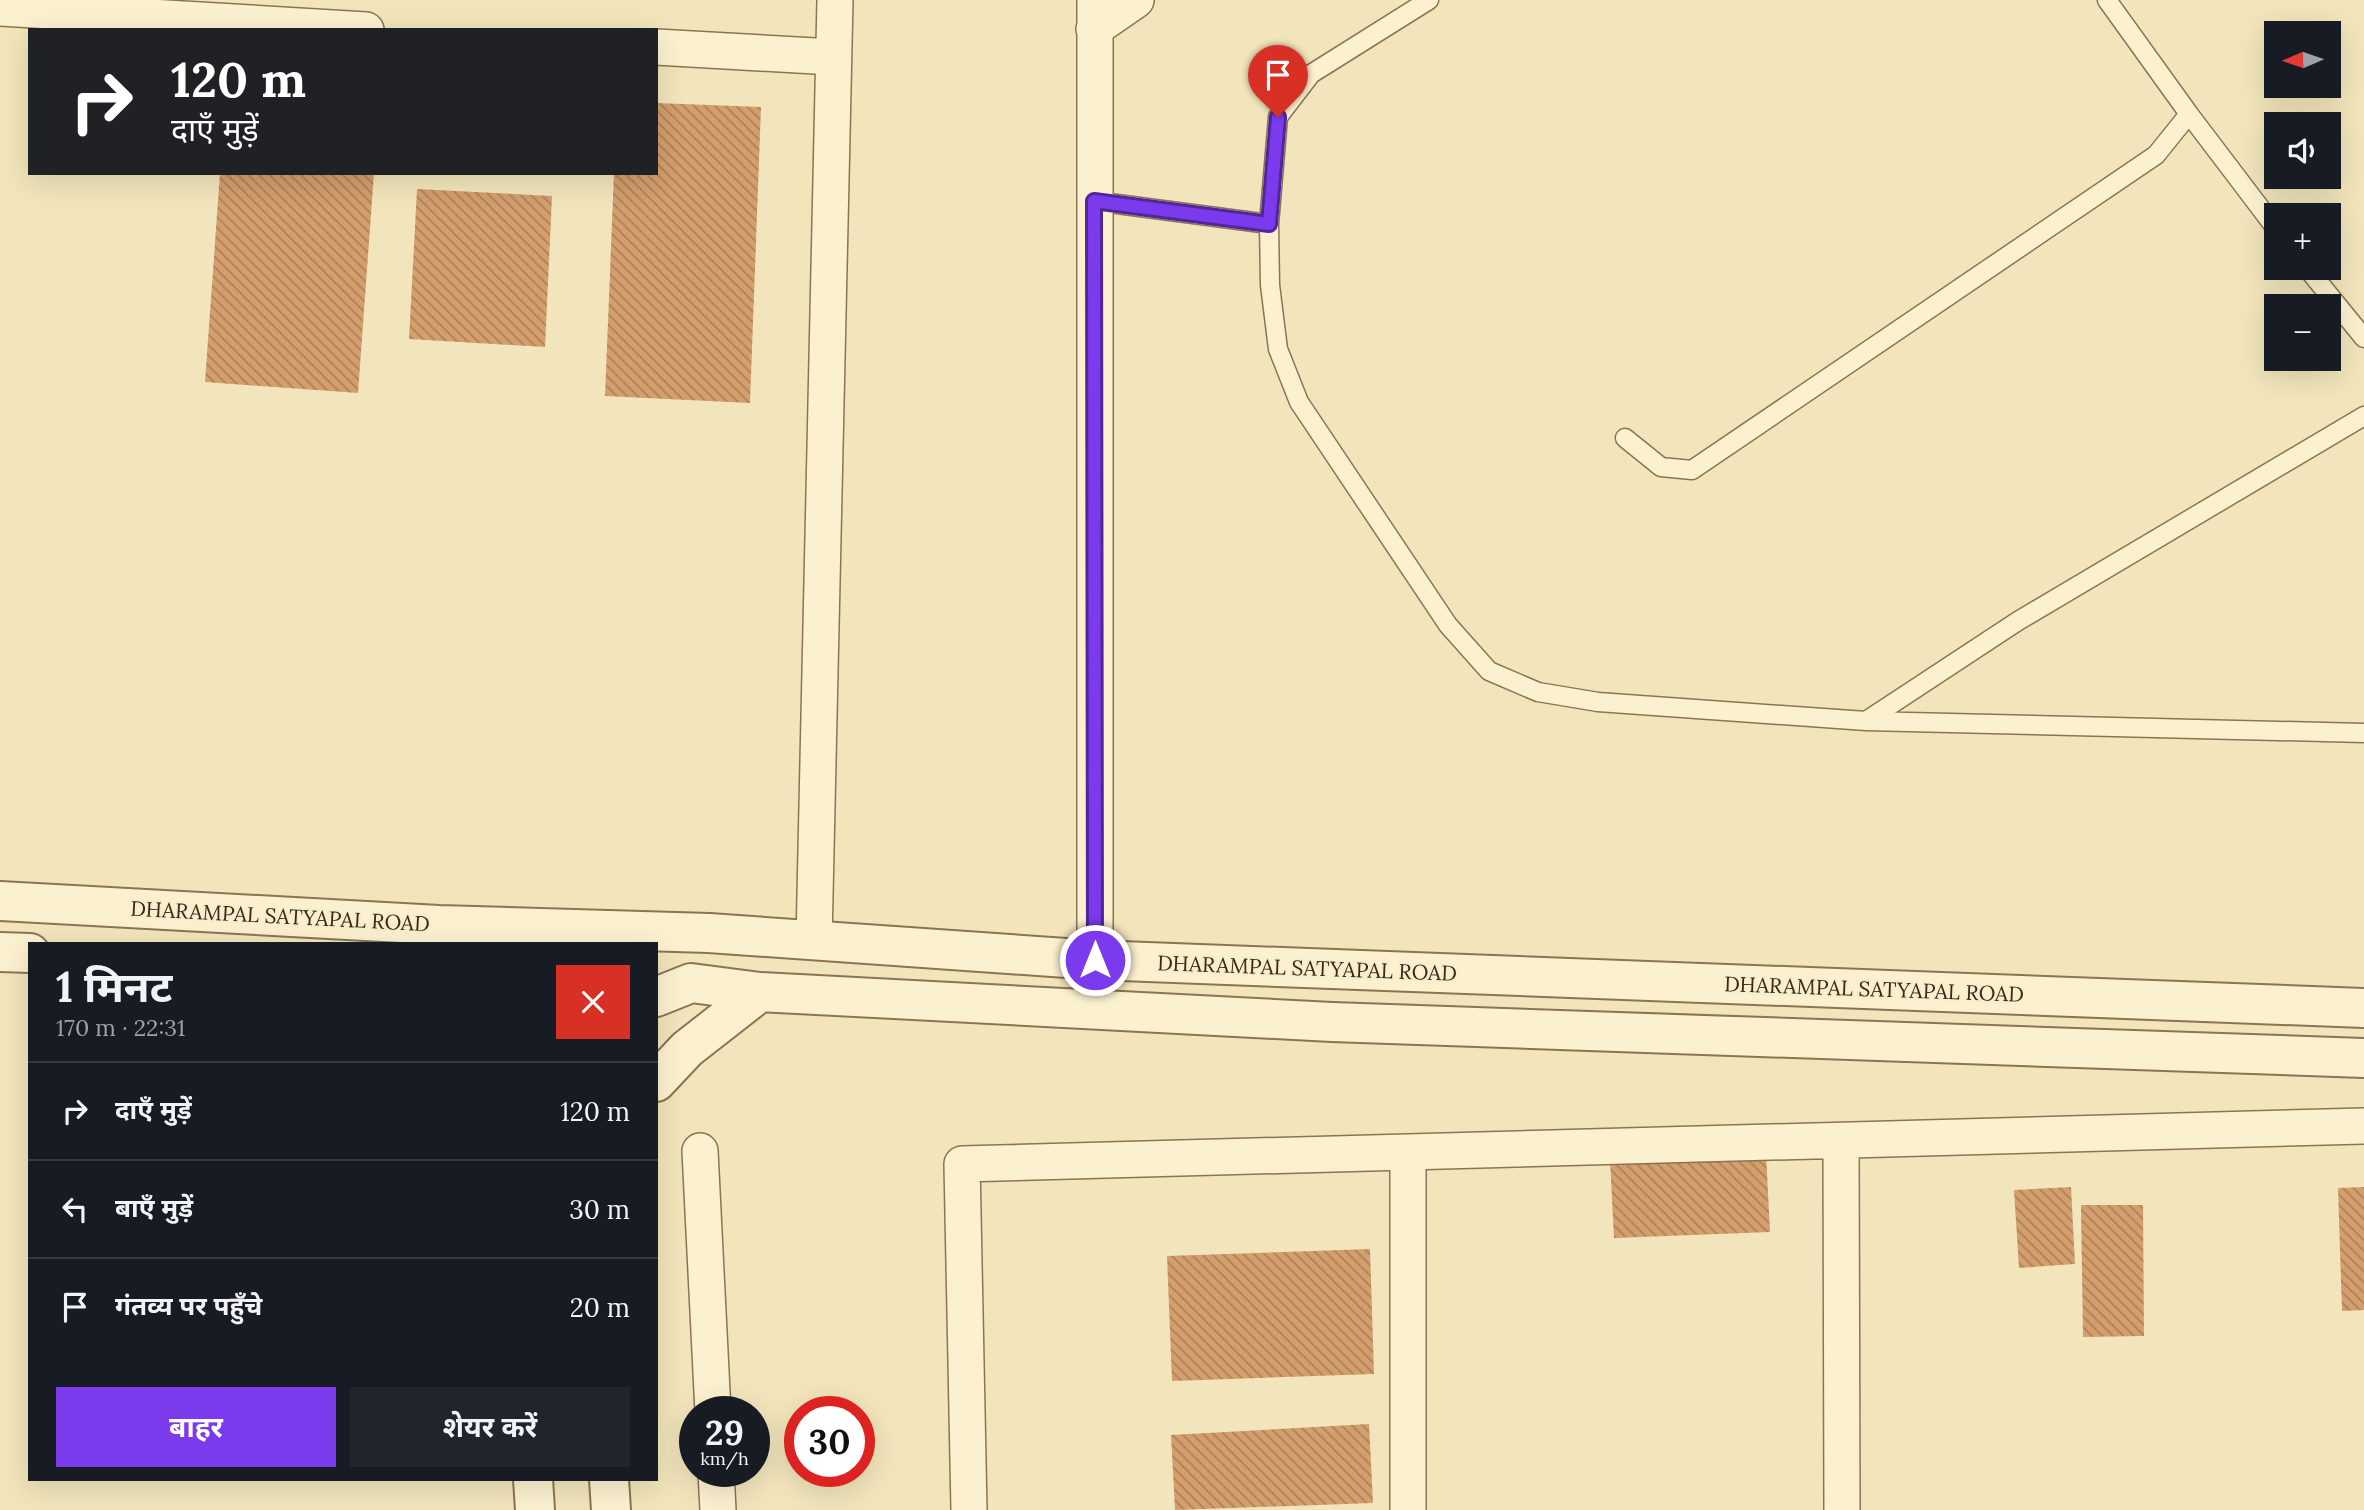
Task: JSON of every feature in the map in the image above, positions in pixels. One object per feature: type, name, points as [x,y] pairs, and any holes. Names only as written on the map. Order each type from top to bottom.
[{"type":"street","points":[[814,940],[835,0]]},
{"type":"street","points":[[1095,960],[1095,15],[1136,0]]},
{"type":"street","points":[[0,8],[333,28]]},
{"type":"street","points":[[658,47],[833,57]]},
{"type":"street","name":"DHARAMPAL SATYAPAL ROAD","points":[[0,901],[509,935],[632,929],[1095,960],[2364,1008]]},
{"type":"street","points":[[0,952],[28,953]]},
{"type":"street","points":[[658,996],[691,983],[760,992],[1332,1022],[2364,1058]]},
{"type":"street","points":[[658,1080],[687,1049],[760,992]]},
{"type":"street","points":[[969,1510],[962,1164],[2364,1126]]},
{"type":"street","points":[[1841,1141],[1842,1510]]},
{"type":"street","points":[[700,1151],[712,1396]]},
{"type":"street","points":[[1408,1152],[1408,1510]]},
{"type":"street","points":[[533,1481],[535,1510]]},
{"type":"street","points":[[610,1481],[611,1510]]},
{"type":"street","points":[[717,1487],[718,1510]]},
{"type":"lane","points":[[1429,0],[1311,74],[1278,117],[1269,224],[1270,285],[1278,349],[1299,402],[1448,625],[1489,671],[1538,692],[1598,702],[1866,721],[2364,733]]},
{"type":"lane","points":[[2106,0],[2264,213]]},
{"type":"lane","points":[[1625,438],[1661,467],[1692,470],[2156,155],[2189,114]]},
{"type":"lane","points":[[1094,201],[1269,224]]},
{"type":"lane","points":[[2317,280],[2364,338]]},
{"type":"lane","points":[[1866,721],[2018,621],[2364,416]]},
{"type":"building","points":[[658,103],[761,107],[750,403],[605,396],[614,175],[658,175]]},
{"type":"building","points":[[220,175],[374,175],[358,393],[205,382]]},
{"type":"building","points":[[417,189],[552,196],[545,347],[409,339]]},
{"type":"building","points":[[1766,1153],[1770,1232],[1614,1238],[1610,1160]]},
{"type":"building","points":[[2071,1187],[2075,1264],[2019,1268],[2014,1190]]},
{"type":"building","points":[[2364,1187],[2364,1310],[2342,1311],[2338,1188]]},
{"type":"building","points":[[2081,1205],[2143,1205],[2144,1336],[2083,1337]]},
{"type":"building","points":[[1370,1249],[1374,1374],[1172,1381],[1167,1256]]},
{"type":"building","points":[[1369,1424],[1373,1503],[1175,1510],[1171,1435]]},
{"type":"route","points":[[1095,960],[1094,201],[1269,224],[1278,117]]}]
